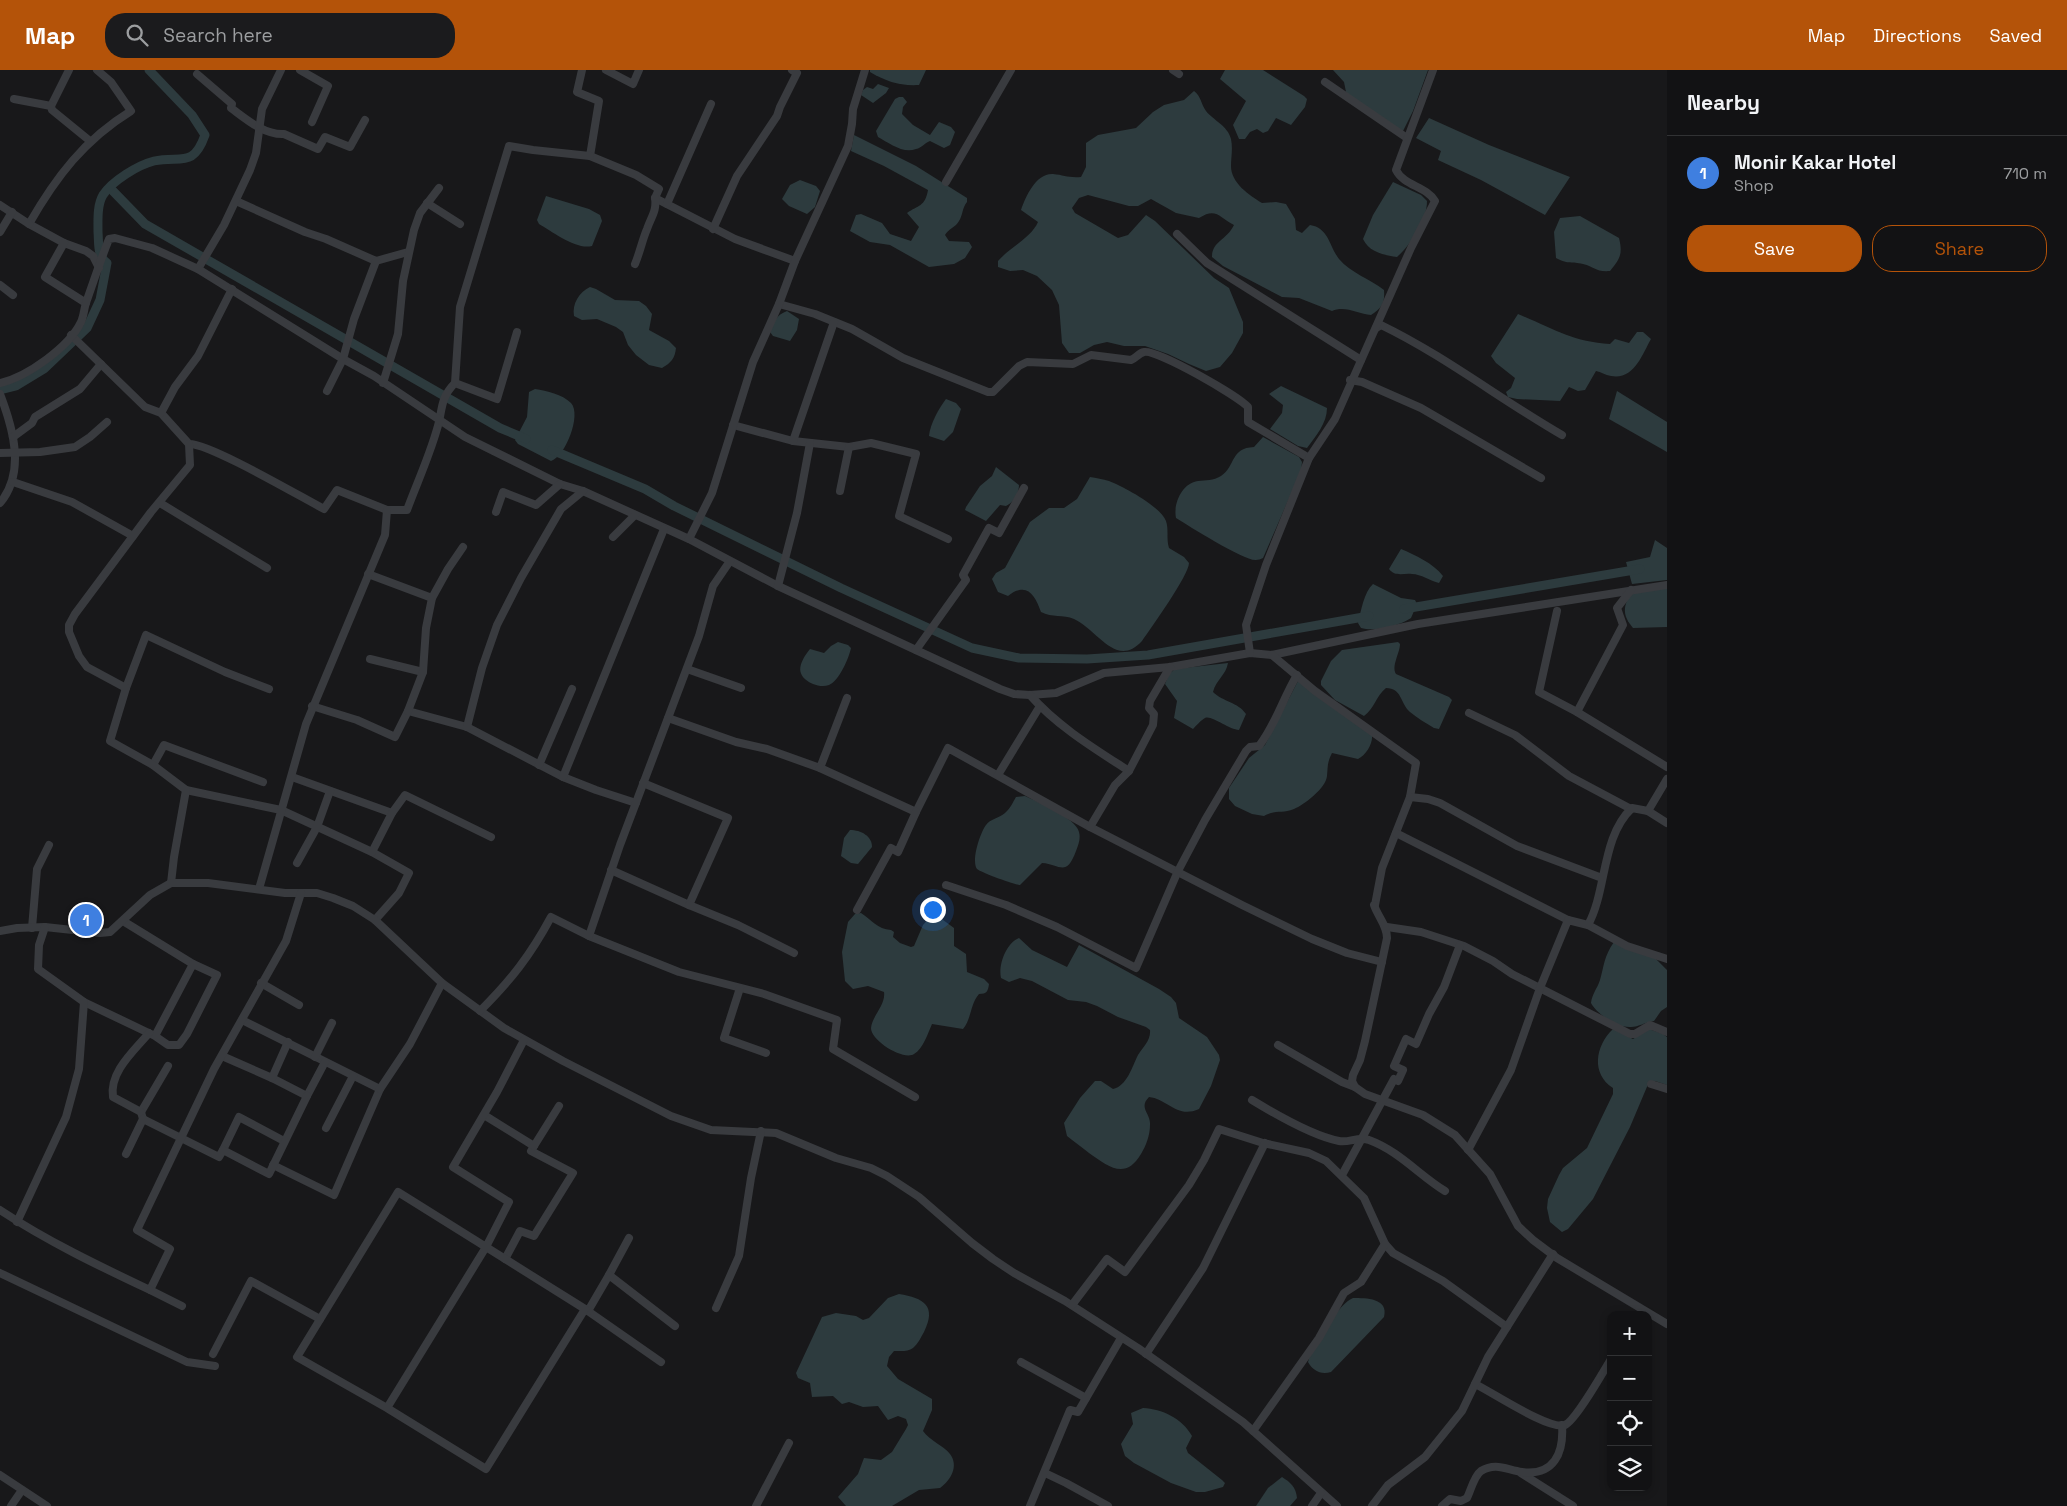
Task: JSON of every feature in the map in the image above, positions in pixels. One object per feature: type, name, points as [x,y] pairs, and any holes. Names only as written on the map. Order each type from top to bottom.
[{"type":"street","points":[[51,106],[69,70]]},
{"type":"street","points":[[29,224],[75,156],[109,125],[131,112],[111,82],[97,70]]},
{"type":"street","points":[[198,269],[212,247],[250,170],[256,153],[262,109],[281,70]]},
{"type":"street","points":[[300,70],[328,86],[312,122]]},
{"type":"street","points":[[582,70],[577,92],[599,101],[590,156]]},
{"type":"street","points":[[606,70],[633,84],[639,70]]},
{"type":"street","points":[[713,229],[737,176],[777,116],[797,73],[792,70]]},
{"type":"street","points":[[688,540],[712,493],[753,362],[779,304],[795,260],[848,146],[853,109],[865,70]]},
{"type":"street","points":[[946,182],[1011,70]]},
{"type":"street","points":[[1250,650],[1246,625],[1266,565],[1309,458],[1335,419],[1350,380],[1376,328],[1411,248],[1435,201],[1431,194],[1399,176],[1396,170],[1433,70]]},
{"type":"street","points":[[197,74],[232,104],[231,108],[260,128],[284,134],[318,149],[325,137],[350,147],[364,120]]},
{"type":"street","points":[[1325,82],[1407,138]]},
{"type":"street","points":[[14,99],[51,106]]},
{"type":"street","points":[[667,204],[711,104]]},
{"type":"street","points":[[51,106],[56,115],[90,141]]},
{"type":"street","points":[[189,444],[194,444],[219,455],[324,509],[337,490],[388,510],[407,510],[438,427],[441,406],[453,386],[459,344],[458,320],[460,307],[509,146],[590,156],[636,175],[659,189],[655,198],[655,213],[646,230],[635,264]]},
{"type":"street","points":[[383,383],[398,334],[408,252],[420,212],[439,188]]},
{"type":"street","points":[[655,198],[713,229],[795,260]]},
{"type":"street","points":[[236,200],[305,232],[376,261],[408,252]]},
{"type":"street","points":[[426,203],[460,224]]},
{"type":"street","points":[[0,205],[29,224],[64,243],[86,251],[93,256],[99,268]]},
{"type":"street","points":[[0,232],[12,212]]},
{"type":"street","points":[[1177,234],[1207,263],[1360,360]]},
{"type":"street","points":[[0,383],[28,372],[55,353],[71,335],[81,322],[109,239],[115,238],[165,253],[198,269],[344,356],[464,438],[560,484],[583,491],[635,515],[778,586],[918,647],[1000,689],[1014,694],[1056,693],[1104,673],[1170,666],[1250,650],[1272,656],[1315,691],[1416,763],[1410,797],[1382,868],[1375,905],[1376,911],[1387,927],[1387,938],[1360,1060],[1352,1075],[1355,1087]]},
{"type":"street","points":[[64,243],[45,277],[86,303]]},
{"type":"street","points":[[327,391],[344,356],[354,325],[354,318],[376,261]]},
{"type":"street","points":[[0,285],[13,294]]},
{"type":"street","points":[[161,413],[175,387],[198,356],[232,289]]},
{"type":"street","points":[[779,304],[834,322],[870,338],[903,358],[988,392],[993,392],[1019,366],[1027,362],[1073,364],[1091,355],[1131,360],[1142,352],[1150,352],[1192,372],[1231,394],[1248,407],[1248,422],[1309,458]]},
{"type":"street","points":[[793,441],[834,322]]},
{"type":"street","points":[[1376,328],[1381,325],[1438,355],[1497,396],[1562,435]]},
{"type":"street","points":[[453,386],[497,399],[517,332]]},
{"type":"street","points":[[71,335],[145,407],[161,413],[189,444],[190,465],[133,536],[75,614],[68,632],[79,656],[87,667],[126,688]]},
{"type":"street","points":[[13,437],[32,423],[36,417],[80,389],[101,364]]},
{"type":"street","points":[[1350,380],[1362,382],[1421,408],[1542,478]]},
{"type":"street","points":[[0,394],[16,453],[13,482],[0,503]]},
{"type":"street","points":[[0,453],[40,452],[74,447],[90,437],[107,422]]},
{"type":"street","points":[[733,424],[793,441],[849,447],[872,443],[916,454],[899,516],[948,539]]},
{"type":"street","points":[[778,586],[797,513],[810,443]]},
{"type":"street","points":[[840,491],[849,447]]},
{"type":"street","points":[[13,482],[72,502],[133,536]]},
{"type":"street","points":[[496,512],[503,492],[536,505],[560,484]]},
{"type":"street","points":[[918,647],[966,580],[963,575],[990,528],[999,533],[1024,488]]},
{"type":"street","points":[[467,728],[489,645],[497,625],[561,509],[583,491]]},
{"type":"street","points":[[160,503],[267,568]]},
{"type":"street","points":[[259,889],[280,810],[292,777],[312,706],[385,535],[388,510]]},
{"type":"street","points":[[613,537],[635,515]]},
{"type":"street","points":[[563,777],[664,529]]},
{"type":"street","points":[[312,706],[357,720],[394,737],[408,711],[423,672],[426,628],[432,598],[463,547]]},
{"type":"street","points":[[590,936],[611,870],[699,636],[713,586],[730,561]]},
{"type":"street","points":[[368,574],[432,598]]},
{"type":"street","points":[[1272,656],[1418,624],[1667,585]]},
{"type":"street","points":[[1577,712],[1622,625],[1617,608],[1631,590]]},
{"type":"street","points":[[1556,611],[1538,692],[1577,712],[1667,767]]},
{"type":"street","points":[[269,689],[225,672],[146,635],[126,688],[110,741],[152,765],[186,790],[280,810],[372,852],[409,873],[399,893],[375,920]]},
{"type":"street","points":[[370,659],[423,672]]},
{"type":"street","points":[[1090,827],[1115,785],[1129,771],[1153,725],[1154,714],[1149,708],[1150,701],[1170,666]]},
{"type":"street","points":[[687,669],[742,688]]},
{"type":"street","points":[[946,885],[1006,905],[1057,927],[1136,968],[1178,871],[1205,820],[1246,751],[1250,747],[1259,746],[1273,724],[1285,694],[1296,675]]},
{"type":"street","points":[[539,764],[572,689]]},
{"type":"street","points":[[1030,695],[1040,706],[1091,747],[1129,771]]},
{"type":"street","points":[[820,768],[847,698]]},
{"type":"street","points":[[998,774],[1040,706]]},
{"type":"street","points":[[408,711],[467,728],[563,777],[596,790],[636,802]]},
{"type":"street","points":[[1469,713],[1515,735],[1570,776],[1631,809],[1636,808],[1648,811],[1667,823]]},
{"type":"street","points":[[668,718],[736,742],[767,749],[820,768],[916,812]]},
{"type":"street","points":[[152,765],[164,744],[263,782]]},
{"type":"street","points":[[858,910],[891,848],[898,852],[948,748],[998,774],[1090,827],[1312,939],[1347,953],[1382,962]]},
{"type":"street","points":[[292,777],[392,813]]},
{"type":"street","points":[[1648,811],[1667,779]]},
{"type":"street","points":[[643,782],[728,818],[690,905]]},
{"type":"street","points":[[171,883],[186,790]]},
{"type":"street","points":[[297,863],[317,827],[330,791]]},
{"type":"street","points":[[372,852],[392,813],[405,795],[491,837]]},
{"type":"street","points":[[1410,797],[1428,799],[1440,803],[1517,846],[1602,878]]},
{"type":"street","points":[[1588,925],[1617,832],[1631,809]]},
{"type":"street","points":[[1396,833],[1568,920],[1588,925],[1627,946],[1667,959]]},
{"type":"street","points":[[32,928],[37,868],[49,845]]},
{"type":"street","points":[[611,870],[794,952]]},
{"type":"street","points":[[0,931],[17,928],[46,927],[100,933],[110,932],[150,895],[171,883],[208,883],[317,893],[353,906],[375,920],[442,983],[504,1028],[670,1116],[711,1130],[776,1133],[792,1138],[836,1158],[871,1168],[888,1176],[918,1197],[972,1243],[994,1259],[1072,1305],[1122,1338],[1252,1431],[1338,1506]]},
{"type":"street","points":[[150,1290],[170,1249],[137,1230],[222,1056],[286,941],[301,893]]},
{"type":"street","points":[[480,1011],[516,974],[534,949],[551,917],[590,936],[679,972],[740,988],[837,1020],[833,1049],[915,1097]]},
{"type":"street","points":[[1468,1150],[1508,1077],[1540,988],[1568,920]]},
{"type":"street","points":[[46,927],[39,945],[38,969],[84,1002],[152,1035],[168,1045],[179,1045],[196,1018],[217,974],[193,964],[123,921]]},
{"type":"street","points":[[1387,927],[1421,932],[1481,954],[1512,974],[1630,1034],[1635,1034],[1650,1025],[1667,1032]]},
{"type":"street","points":[[1342,1175],[1394,1079],[1398,1081],[1403,1070],[1394,1066],[1406,1040],[1416,1044],[1444,986],[1460,945]]},
{"type":"street","points":[[193,964],[152,1035],[122,1065],[112,1087],[113,1097],[180,1139],[219,1157],[239,1117],[284,1141]]},
{"type":"street","points":[[261,983],[299,1005]]},
{"type":"street","points":[[273,1165],[334,1195],[380,1089],[410,1044],[442,983]]},
{"type":"street","points":[[740,988],[724,1038],[766,1054]]},
{"type":"street","points":[[17,1222],[66,1117],[79,1070],[84,1002]]},
{"type":"street","points":[[242,1020],[380,1089]]},
{"type":"street","points":[[315,1057],[332,1023]]},
{"type":"street","points":[[386,1408],[486,1247],[508,1202],[453,1167],[484,1115],[524,1040]]},
{"type":"street","points":[[272,1078],[288,1042]]},
{"type":"street","points":[[1278,1045],[1328,1075],[1355,1087],[1365,1094],[1416,1112],[1455,1135],[1490,1174],[1518,1226],[1533,1240],[1638,1311]]},
{"type":"street","points":[[222,1056],[307,1096]]},
{"type":"street","points":[[223,1150],[268,1174],[325,1062]]},
{"type":"street","points":[[126,1154],[142,1115],[168,1066]]},
{"type":"street","points":[[326,1128],[353,1076]]},
{"type":"street","points":[[1651,1084],[1667,1089]]},
{"type":"street","points":[[1252,1100],[1304,1128],[1337,1140],[1347,1142],[1363,1138],[1396,1154],[1446,1191]]},
{"type":"street","points":[[505,1259],[520,1231],[534,1236],[573,1173],[531,1151],[560,1106]]},
{"type":"street","points":[[484,1115],[534,1146]]},
{"type":"street","points":[[1072,1305],[1107,1259],[1125,1272],[1189,1185],[1219,1129],[1318,1157],[1333,1167],[1364,1198],[1385,1244],[1393,1252],[1443,1281],[1507,1327]]},
{"type":"street","points":[[716,1308],[739,1256],[751,1178],[761,1131]]},
{"type":"street","points":[[1146,1354],[1203,1268],[1265,1143]]},
{"type":"street","points":[[629,1238],[609,1275],[586,1310],[486,1469],[297,1357],[398,1192],[586,1310],[661,1362]]},
{"type":"street","points":[[0,1210],[17,1222],[98,1265],[182,1306]]},
{"type":"street","points":[[1252,1431],[1319,1338],[1344,1293],[1361,1282],[1385,1244]]},
{"type":"street","points":[[1372,1506],[1388,1486],[1425,1457],[1462,1411],[1483,1366],[1553,1254]]},
{"type":"street","points":[[0,1273],[187,1362],[214,1366]]},
{"type":"street","points":[[609,1275],[675,1326]]},
{"type":"street","points":[[214,1354],[251,1281],[320,1319]]},
{"type":"street","points":[[1652,1317],[1667,1324]]},
{"type":"street","points":[[1030,1506],[1070,1410],[1078,1412],[1122,1338]]},
{"type":"street","points":[[1021,1362],[1086,1398]]},
{"type":"street","points":[[1475,1384],[1546,1423],[1562,1425],[1570,1421],[1574,1416],[1607,1365]]},
{"type":"street","points":[[1520,1472],[1542,1471],[1551,1466],[1560,1452],[1562,1425]]},
{"type":"street","points":[[756,1506],[789,1443]]},
{"type":"street","points":[[1442,1506],[1450,1499],[1461,1500],[1467,1498],[1477,1475],[1482,1471],[1498,1466],[1520,1472],[1573,1506]]},
{"type":"street","points":[[1044,1473],[1108,1506]]},
{"type":"street","points":[[0,1475],[47,1506]]},
{"type":"street","points":[[11,1506],[22,1490]]},
{"type":"street","points":[[1312,1506],[1321,1493]]},
{"type":"shaded area","points":[[870,70],[926,70],[919,85],[912,85],[888,81],[870,72]]},
{"type":"shaded area","points":[[1225,70],[1263,70],[1304,96],[1307,99],[1305,107],[1291,125],[1276,118],[1268,131],[1263,133],[1257,129],[1250,132],[1245,139],[1239,139],[1233,125],[1246,101],[1220,79]]},
{"type":"shaded area","points":[[1333,70],[1428,70],[1413,111],[1402,133],[1355,101],[1346,92],[1344,82]]},
{"type":"shaded area","points":[[878,84],[889,88],[886,93],[873,103],[861,95],[867,87],[873,89]]},
{"type":"shaded area","points":[[1194,91],[1206,111],[1229,134],[1232,146],[1231,166],[1237,183],[1262,203],[1276,202],[1286,204],[1295,219],[1296,230],[1302,233],[1310,225],[1321,230],[1344,264],[1384,290],[1382,305],[1371,315],[1347,309],[1332,311],[1299,298],[1282,297],[1223,266],[1212,257],[1214,248],[1234,225],[1217,214],[1210,213],[1199,218],[1176,213],[1151,199],[1138,206],[1129,206],[1088,195],[1079,198],[1072,208],[1075,213],[1118,238],[1128,235],[1146,215],[1155,221],[1214,278],[1229,288],[1243,322],[1243,333],[1232,353],[1220,367],[1206,371],[1145,346],[1124,346],[1107,342],[1094,345],[1080,353],[1069,353],[1062,343],[1059,305],[1052,290],[1037,276],[1023,270],[1010,271],[998,267],[998,261],[1025,238],[1038,222],[1021,210],[1026,198],[1032,186],[1047,175],[1081,177],[1086,167],[1086,143],[1098,135],[1136,128],[1153,112],[1164,105],[1184,100]]},
{"type":"shaded area","points":[[903,97],[907,102],[903,107],[902,114],[913,125],[930,135],[939,122],[951,127],[955,132],[950,145],[944,148],[930,141],[918,148],[906,150],[878,137],[876,131],[895,99]]},
{"type":"shaded area","points":[[1429,118],[1489,145],[1570,177],[1545,215],[1481,180],[1438,160],[1441,151],[1416,138]]},
{"type":"shaded area","points":[[854,135],[916,166],[967,198],[959,221],[945,235],[949,241],[969,242],[972,247],[965,258],[954,264],[929,267],[890,245],[870,242],[850,231],[856,215],[861,214],[882,223],[890,234],[911,241],[919,227],[907,213],[923,203],[928,190],[884,166],[851,151]]},
{"type":"shaded area","points":[[800,180],[816,186],[820,191],[815,207],[807,214],[789,206],[782,199],[790,185]]},
{"type":"shaded area","points":[[1393,182],[1421,195],[1427,201],[1424,216],[1417,232],[1408,246],[1397,257],[1373,250],[1363,239],[1373,215]]},
{"type":"shaded area","points":[[546,196],[589,209],[600,215],[602,221],[592,246],[586,247],[572,243],[539,224],[537,220]]},
{"type":"shaded area","points":[[1580,216],[1619,238],[1620,256],[1610,271],[1598,270],[1583,264],[1556,258],[1554,232],[1560,218]]},
{"type":"shaded area","points":[[590,287],[615,300],[639,301],[646,306],[652,314],[649,330],[669,341],[676,348],[675,355],[670,362],[662,368],[649,365],[636,355],[628,345],[623,332],[616,327],[597,319],[582,320],[574,316],[574,307],[577,299]]},
{"type":"shaded area","points":[[787,311],[799,319],[797,330],[790,341],[773,336],[770,332],[778,317]]},
{"type":"shaded area","points":[[1518,314],[1563,334],[1597,343],[1610,344],[1615,339],[1629,343],[1637,332],[1643,332],[1651,339],[1636,365],[1626,374],[1611,376],[1596,371],[1585,390],[1578,391],[1569,387],[1560,401],[1517,399],[1508,397],[1506,392],[1511,388],[1515,378],[1496,363],[1491,356]]},
{"type":"shaded area","points":[[1281,386],[1327,408],[1323,424],[1307,448],[1298,446],[1270,429],[1282,413],[1283,405],[1269,394]]},
{"type":"shaded area","points":[[535,389],[563,397],[571,403],[574,409],[573,426],[570,435],[562,452],[551,461],[518,444],[515,440],[527,417],[529,392]]},
{"type":"shaded area","points":[[1617,391],[1667,422],[1667,452],[1609,419]]},
{"type":"shaded area","points":[[946,399],[956,403],[961,409],[953,432],[944,441],[929,436],[935,416]]},
{"type":"shaded area","points":[[1263,437],[1299,457],[1302,462],[1301,471],[1263,558],[1256,560],[1240,555],[1204,535],[1176,518],[1175,512],[1177,501],[1187,486],[1198,481],[1218,478],[1226,472],[1237,454],[1246,448],[1254,447]]},
{"type":"shaded area","points":[[996,467],[1019,485],[1019,488],[1016,497],[1011,502],[1006,506],[1000,505],[986,521],[965,510],[980,486],[992,476]]},
{"type":"shaded area","points":[[1090,477],[1107,480],[1116,484],[1157,509],[1166,521],[1169,548],[1184,557],[1189,563],[1177,590],[1142,641],[1133,649],[1124,651],[1115,649],[1074,619],[1041,612],[1036,600],[1025,590],[1020,590],[1008,596],[998,592],[992,579],[996,573],[1005,568],[1030,522],[1049,508],[1064,508],[1077,499]]},
{"type":"shaded area","points":[[1655,540],[1667,548],[1667,580],[1632,584],[1626,562],[1650,557]]},
{"type":"shaded area","points":[[1401,549],[1424,560],[1439,571],[1443,576],[1439,583],[1415,574],[1397,574],[1391,571],[1389,569]]},
{"type":"shaded area","points":[[1373,584],[1401,598],[1415,600],[1417,604],[1411,618],[1387,628],[1361,628],[1358,623],[1362,607],[1367,592]]},
{"type":"shaded area","points":[[1667,588],[1667,627],[1633,628],[1625,615],[1626,602],[1631,592]]},
{"type":"shaded area","points":[[838,642],[851,648],[846,663],[833,683],[825,686],[807,681],[800,669],[810,649],[824,653]]},
{"type":"shaded area","points":[[1398,642],[1400,648],[1395,663],[1396,674],[1452,700],[1439,729],[1434,728],[1410,712],[1395,690],[1386,688],[1364,716],[1335,700],[1321,685],[1321,681],[1331,661],[1342,650]]},
{"type":"shaded area","points":[[1228,663],[1213,692],[1239,707],[1246,714],[1239,730],[1208,718],[1203,719],[1193,729],[1174,718],[1177,701],[1165,684],[1169,674],[1175,669]]},
{"type":"shaded area","points":[[1298,681],[1372,735],[1370,745],[1366,752],[1358,759],[1332,753],[1328,762],[1326,781],[1323,786],[1314,796],[1298,807],[1264,816],[1252,814],[1235,806],[1229,799],[1229,788],[1249,758],[1265,745]]},
{"type":"shaded area","points":[[1025,796],[1056,811],[1071,821],[1079,832],[1080,837],[1077,849],[1066,867],[1062,868],[1042,863],[1020,885],[980,871],[975,865],[975,860],[979,840],[986,825],[1003,815],[1016,797]]},
{"type":"shaded area","points":[[850,830],[865,834],[872,843],[872,847],[858,864],[851,863],[841,856],[844,838]]},
{"type":"shaded area","points":[[861,913],[878,926],[894,932],[893,937],[900,943],[911,947],[914,946],[923,925],[930,917],[939,917],[954,928],[954,946],[966,954],[967,972],[984,979],[989,984],[987,992],[979,994],[976,998],[963,1029],[932,1024],[920,1048],[914,1054],[909,1055],[896,1052],[876,1039],[871,1028],[883,1001],[884,992],[868,986],[853,989],[845,981],[842,952],[848,922],[855,914]]},
{"type":"shaded area","points":[[1019,938],[1032,950],[1067,967],[1079,945],[1159,989],[1176,1003],[1179,1018],[1207,1037],[1219,1055],[1220,1060],[1211,1086],[1199,1109],[1185,1112],[1156,1098],[1149,1097],[1145,1104],[1150,1121],[1146,1144],[1141,1154],[1129,1167],[1123,1169],[1116,1168],[1096,1158],[1067,1136],[1064,1123],[1080,1098],[1095,1081],[1101,1081],[1113,1089],[1122,1084],[1148,1040],[1150,1030],[1097,1006],[1086,1002],[1068,1000],[1032,981],[1020,978],[1009,982],[1001,978],[1000,973],[1004,955],[1010,945]]},
{"type":"shaded area","points":[[1614,942],[1656,959],[1667,970],[1667,1007],[1661,1011],[1654,1021],[1634,1027],[1626,1027],[1614,1023],[1603,1016],[1591,1003],[1600,980],[1606,956]]},
{"type":"shaded area","points":[[1613,1029],[1633,1039],[1649,1029],[1667,1037],[1667,1085],[1655,1081],[1649,1082],[1630,1127],[1593,1199],[1568,1229],[1562,1232],[1550,1222],[1547,1208],[1548,1199],[1563,1168],[1587,1148],[1613,1094],[1613,1088],[1601,1075],[1598,1060],[1602,1043]]},
{"type":"shaded area","points":[[899,1294],[915,1298],[926,1305],[929,1316],[928,1323],[916,1345],[909,1350],[894,1351],[889,1357],[887,1366],[898,1379],[932,1399],[932,1410],[923,1431],[950,1454],[953,1459],[954,1468],[950,1477],[940,1488],[919,1490],[892,1506],[846,1506],[838,1497],[858,1474],[864,1458],[881,1460],[892,1452],[908,1425],[906,1419],[898,1416],[888,1420],[878,1406],[863,1407],[849,1402],[842,1404],[833,1396],[812,1397],[810,1383],[798,1378],[796,1373],[822,1317],[836,1313],[856,1316],[863,1320],[869,1318],[888,1298]]},
{"type":"shaded area","points":[[1353,1298],[1370,1299],[1380,1303],[1385,1311],[1384,1317],[1331,1372],[1318,1372],[1308,1362],[1310,1355],[1341,1307]]},
{"type":"shaded area","points":[[1143,1408],[1157,1410],[1177,1419],[1183,1424],[1192,1436],[1186,1448],[1188,1453],[1222,1480],[1225,1483],[1223,1487],[1205,1492],[1196,1492],[1171,1483],[1125,1456],[1121,1444],[1133,1424],[1131,1413]]},
{"type":"shaded area","points":[[1282,1477],[1292,1485],[1296,1494],[1297,1498],[1290,1506],[1256,1506],[1268,1488]]},
{"type":"waterway","points":[[0,390],[16,386],[44,369],[87,328],[100,300],[107,263],[99,249],[98,223],[100,203],[107,190],[126,174],[141,166],[154,161],[185,159],[196,153],[200,146],[205,135],[192,115],[149,70]]},
{"type":"waterway","points":[[110,188],[145,224],[500,428],[526,439]]},
{"type":"waterway","points":[[552,450],[645,489],[674,506],[841,588],[972,648],[1019,658],[1087,659],[1148,655],[1369,616]]},
{"type":"waterway","points":[[1404,609],[1640,569]]},
{"type":"place","name":"Monir Kakar Hotel","points":[[86,920]]}]
